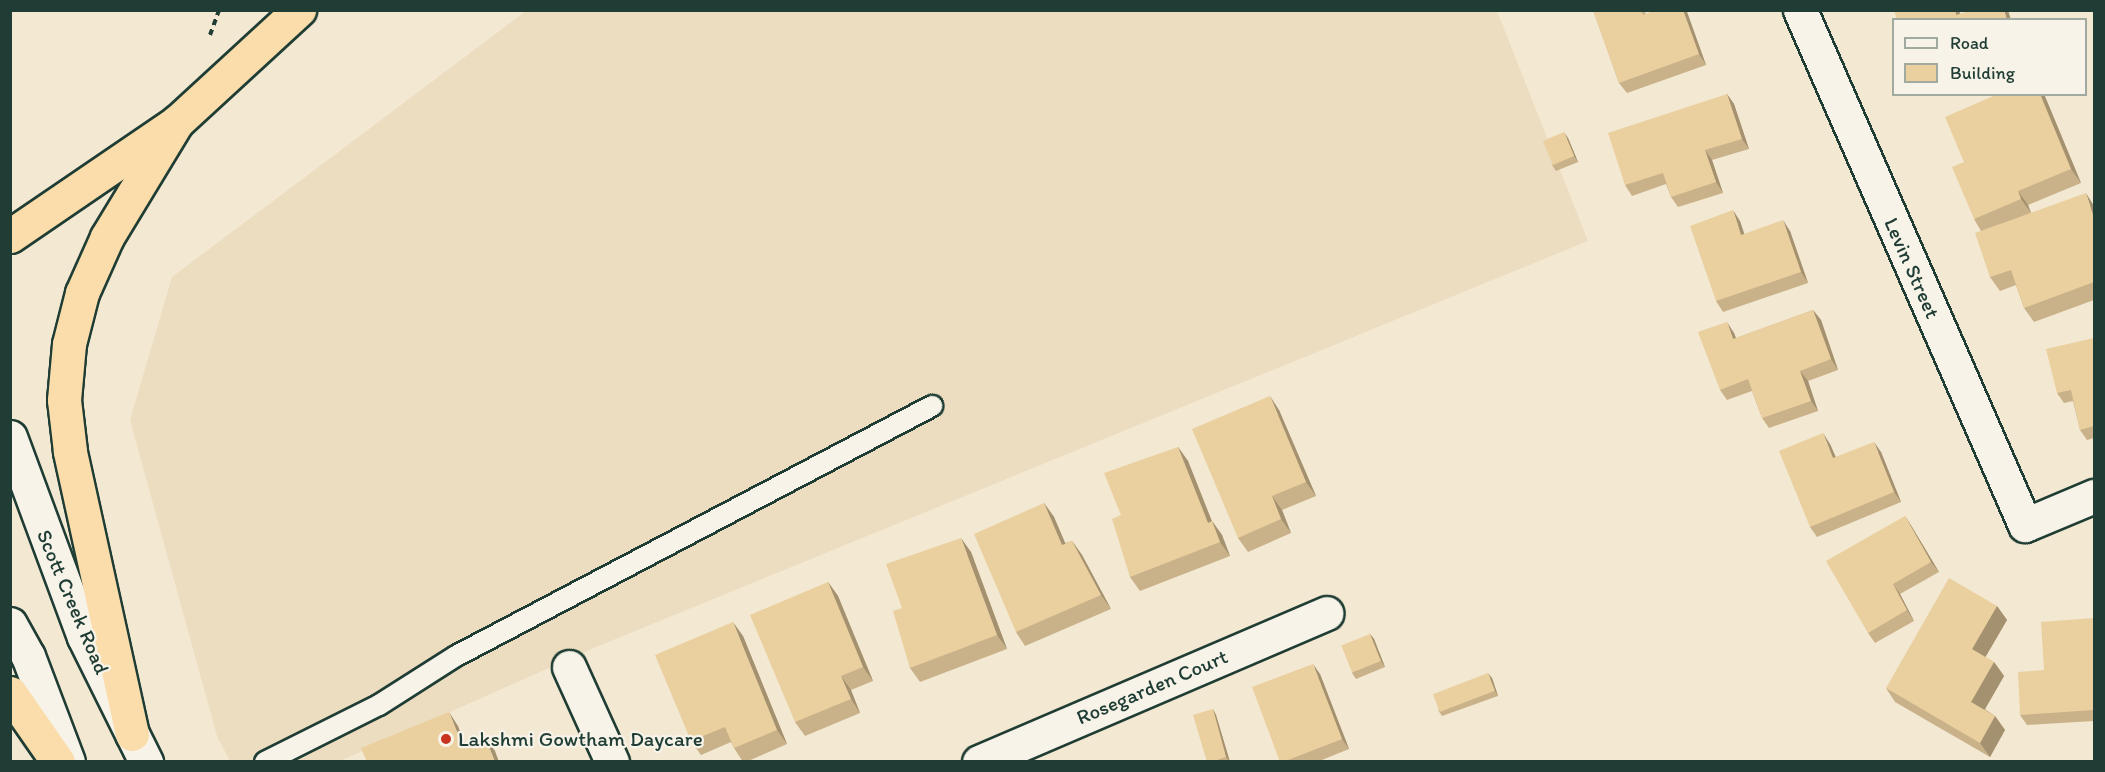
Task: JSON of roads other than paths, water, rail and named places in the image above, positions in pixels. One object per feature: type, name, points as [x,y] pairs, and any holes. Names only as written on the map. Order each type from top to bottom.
[{"type":"highway","points":[[10,236],[177,122],[299,10]]},
{"type":"highway","points":[[139,748],[70,451],[64,400],[69,344],[82,293],[107,237],[177,122]]},
{"type":"highway","points":[[10,693],[58,762]]},
{"type":"street","name":"Levin Street","points":[[1800,10],[2025,525],[2094,496]]},
{"type":"street","name":"Scott Creek Road","points":[[10,437],[84,637],[139,748]]},
{"type":"street","name":"Rosegarden Court","points":[[979,762],[1326,613]]},
{"type":"street","points":[[10,624],[28,656],[68,762]]},
{"type":"street","points":[[569,667],[612,762]]},
{"type":"lane","points":[[265,762],[379,705],[456,656],[932,406]]},
{"type":"place","name":"Lakshmi Gowtham Daycare","points":[[446,739]]}]
